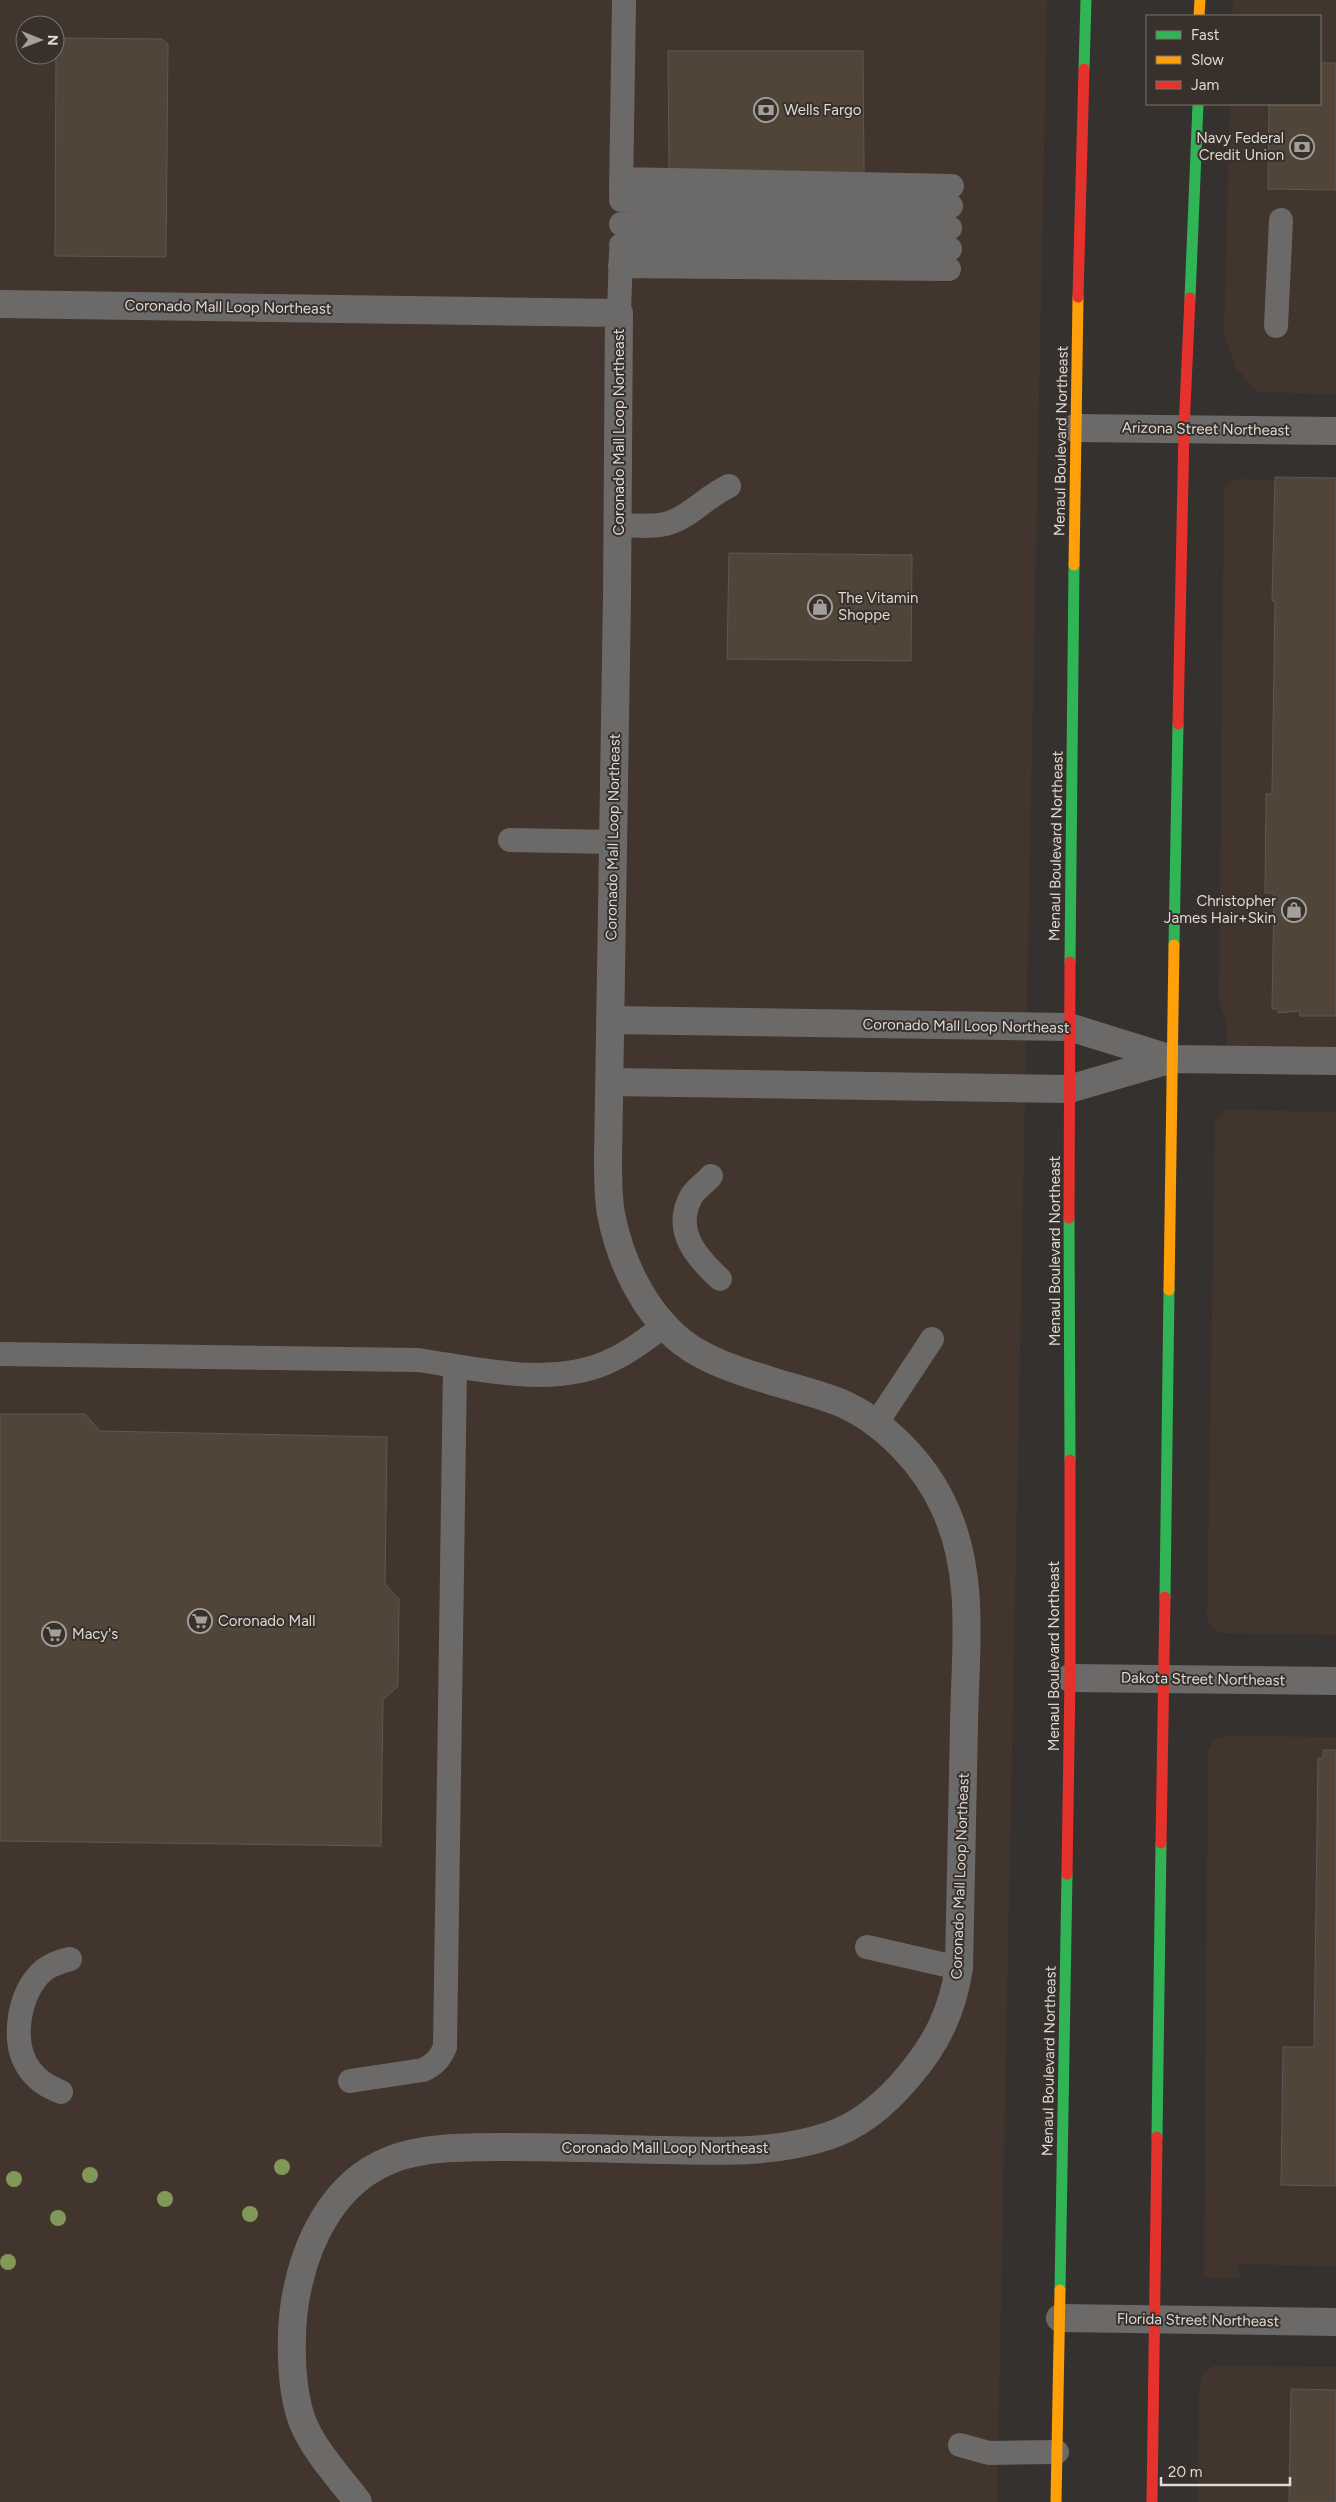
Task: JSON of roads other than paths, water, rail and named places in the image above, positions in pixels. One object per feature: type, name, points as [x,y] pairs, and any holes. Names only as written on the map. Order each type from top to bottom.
[{"type":"main road","name":"Menaul Boulevard Northeast","points":[[1056,2502],[1070,1678],[1069,1027],[1075,428],[1086,0]]},
{"type":"main road","points":[[1199,15],[1200,0]]},
{"type":"main road","points":[[1152,2502],[1172,1059],[1184,429],[1198,105]]},
{"type":"street","name":"Coronado Mall Loop Northeast","points":[[0,304],[620,313],[608,1160],[611,1213],[623,1256],[637,1287],[665,1325],[682,1342],[700,1353],[749,1374],[840,1402],[860,1412],[876,1424],[912,1459],[929,1481],[944,1507],[962,1558],[966,1625],[958,1968],[954,1998],[934,2044],[895,2093],[869,2115],[830,2135],[758,2150],[533,2147],[449,2149],[388,2160],[362,2175],[341,2195],[322,2220],[309,2246],[292,2313],[292,2352],[296,2387],[304,2424],[319,2449],[358,2502]]},
{"type":"street","name":"Arizona Street Northeast","points":[[1075,428],[1336,431]]},
{"type":"street","name":"Coronado Mall Loop Northeast","points":[[610,1020],[1069,1027],[1172,1059]]},
{"type":"street","points":[[610,1082],[1069,1089],[1172,1059],[1336,1061]]},
{"type":"street","name":"Dakota Street Northeast","points":[[1070,1678],[1336,1681]]},
{"type":"street","name":"Florida Street Northeast","points":[[1060,2318],[1336,2322]]},
{"type":"lane","points":[[620,313],[624,0]]},
{"type":"lane","points":[[621,190],[950,228]]},
{"type":"lane","points":[[1276,326],[1281,220]]},
{"type":"lane","points":[[621,245],[950,228]]},
{"type":"lane","points":[[621,245],[950,228]]},
{"type":"lane","points":[[618,526],[654,526],[669,523],[684,516],[713,493],[729,486]]},
{"type":"lane","points":[[510,840],[613,842]]},
{"type":"lane","points":[[711,1176],[692,1195],[686,1215],[686,1238],[701,1262],[720,1279]]},
{"type":"lane","points":[[0,1354],[418,1360],[455,1367],[501,1372],[550,1374],[574,1372],[613,1360],[665,1325]]},
{"type":"lane","points":[[876,1424],[932,1339]]},
{"type":"lane","points":[[350,2081],[423,2070],[433,2065],[441,2056],[445,2047],[455,1367]]},
{"type":"lane","points":[[867,1947],[958,1968]]},
{"type":"lane","points":[[61,2092],[44,2084],[30,2070],[22,2054],[19,2032],[22,2009],[28,1990],[38,1975],[54,1964],[70,1959]]},
{"type":"lane","points":[[960,2445],[989,2453],[1057,2452]]},
{"type":"place","name":"Wells Fargo","points":[[766,110]]},
{"type":"place","name":"Navy Federal Credit Union","points":[[1302,147]]},
{"type":"place","name":"The Vitamin Shoppe","points":[[820,607]]},
{"type":"place","name":"Christopher James Hair+Skin","points":[[1294,910]]},
{"type":"place","name":"Coronado Mall","points":[[200,1621]]},
{"type":"place","name":"Macy's","points":[[54,1634]]}]
